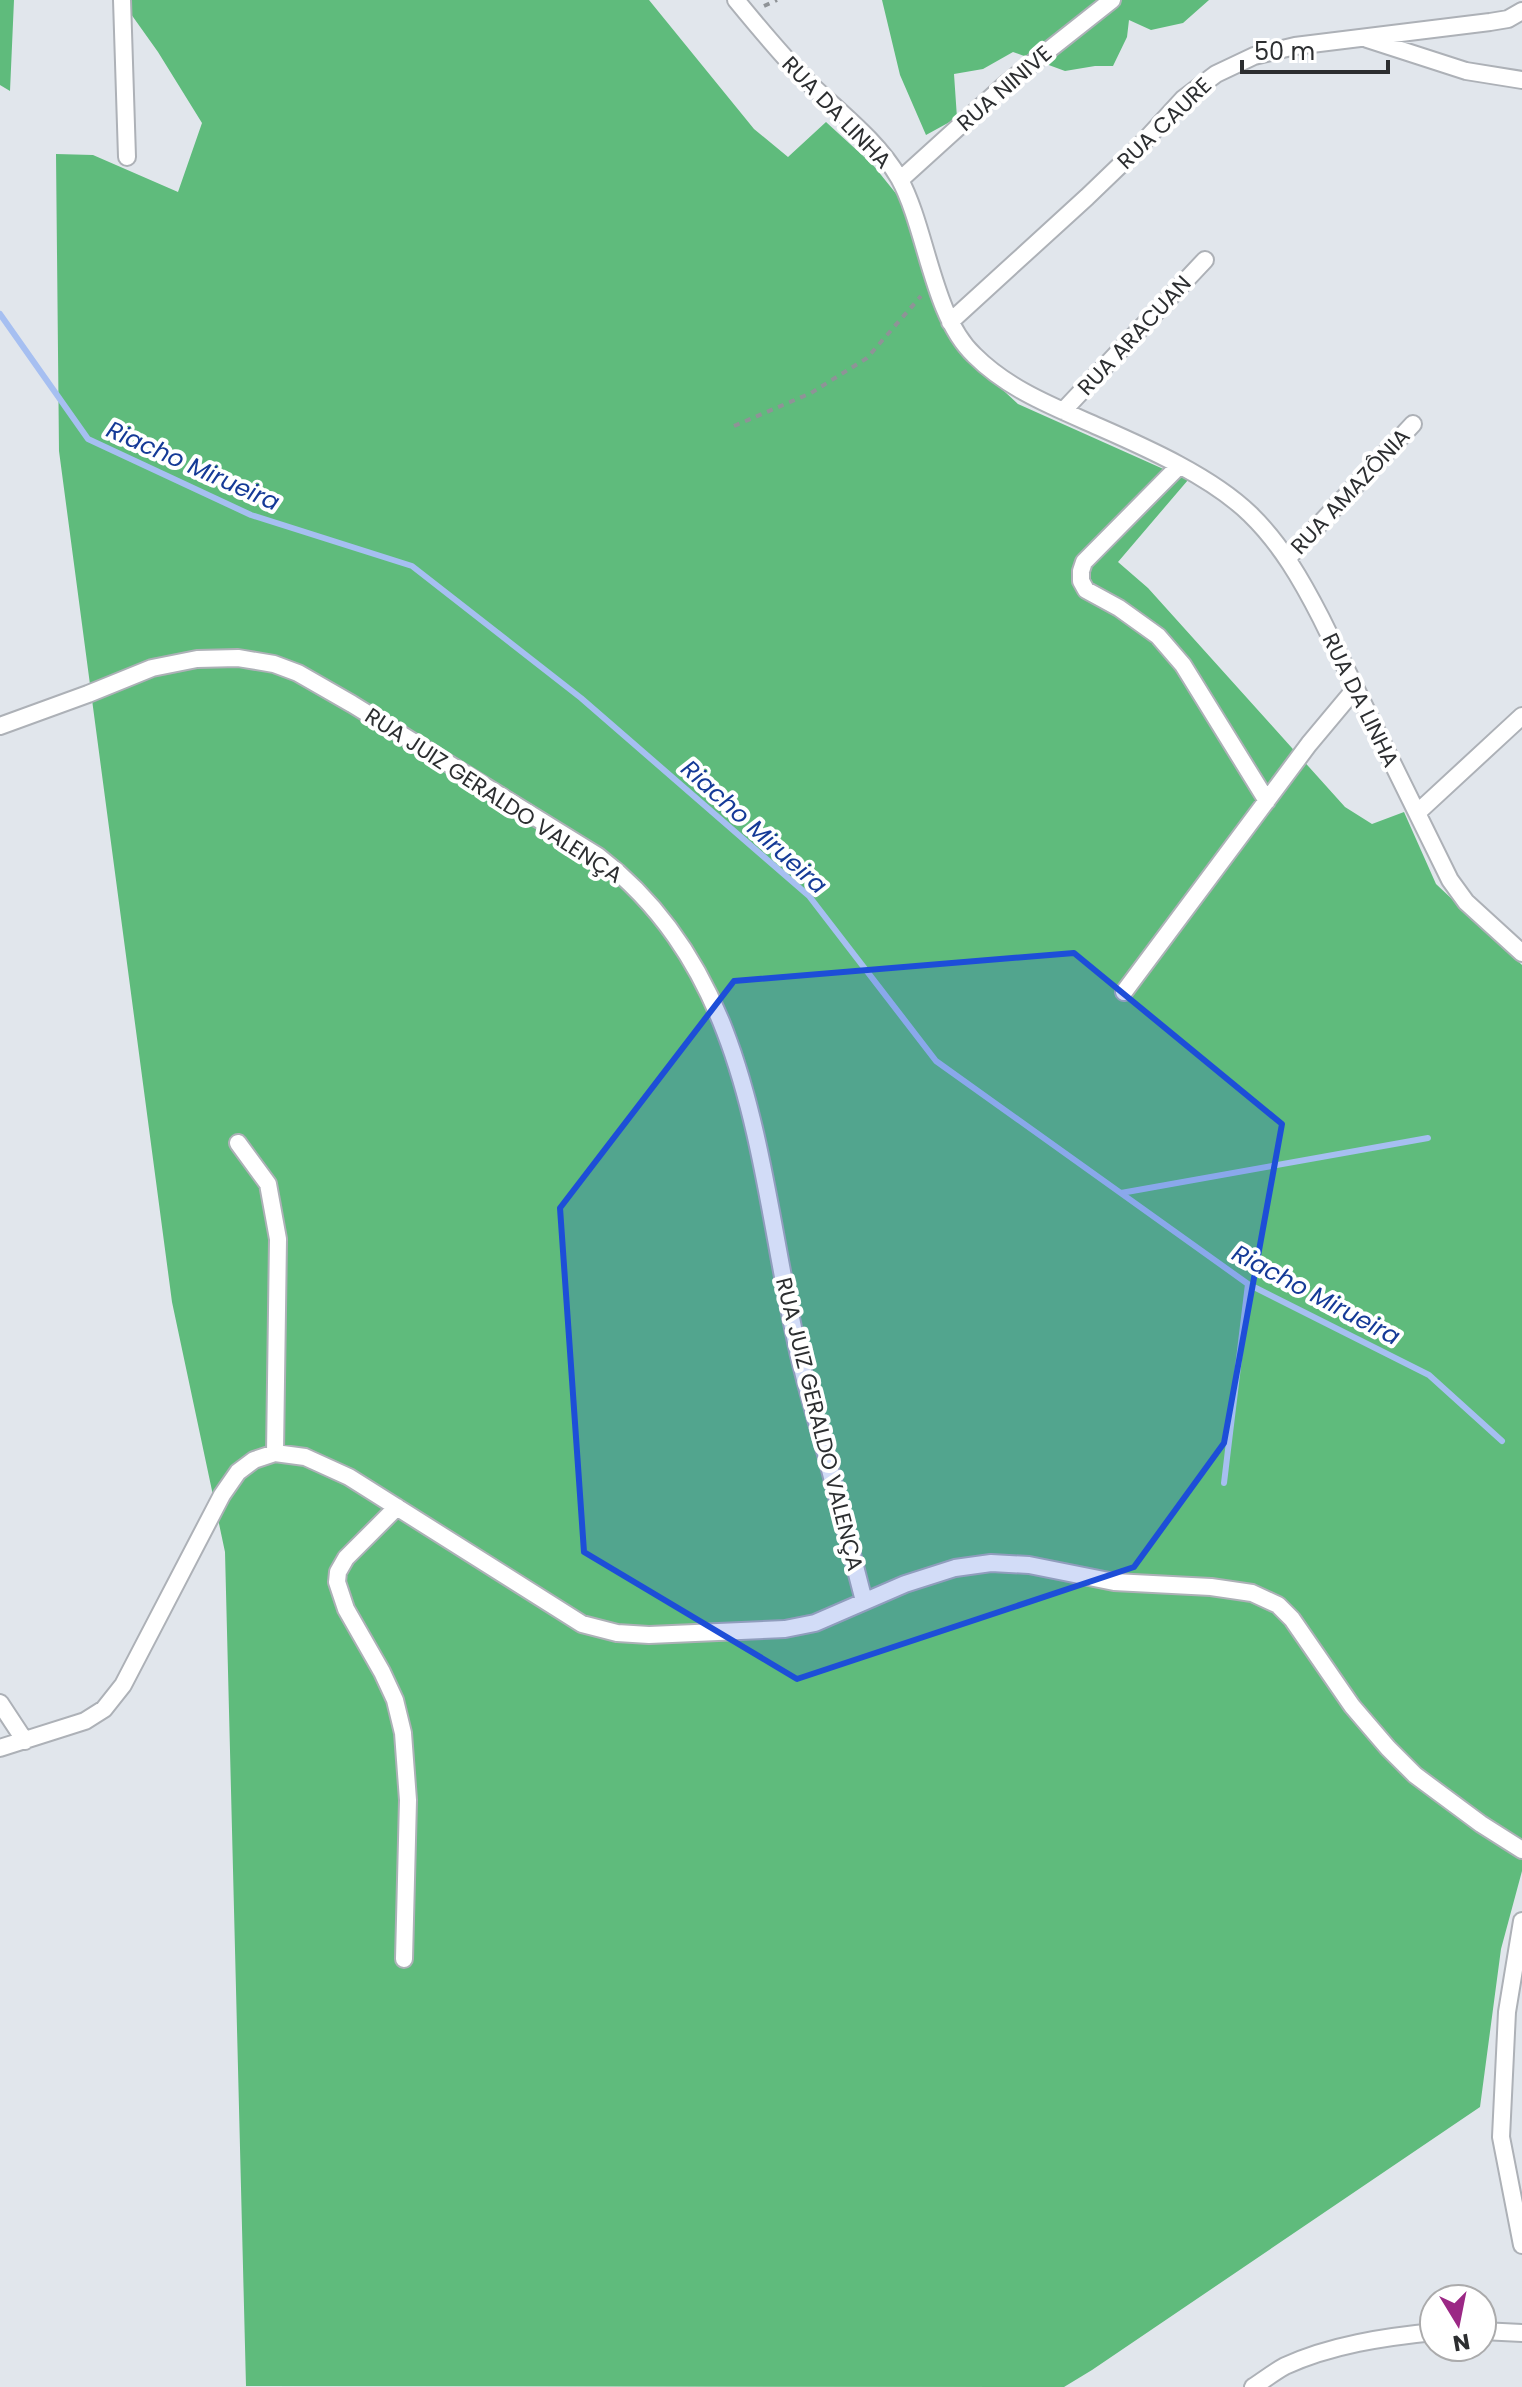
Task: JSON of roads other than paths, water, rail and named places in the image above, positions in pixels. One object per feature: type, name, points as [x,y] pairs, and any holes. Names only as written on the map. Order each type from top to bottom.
[{"type":"street","points":[[122,0],[127,157]]},
{"type":"street","name":"RUA DA LINHA","points":[[736,0],[785,58],[855,124],[900,180],[911,202],[950,322],[973,355],[1033,398],[1132,441],[1217,489],[1249,513],[1287,559],[1304,584],[1450,880],[1466,902],[1522,953]]},
{"type":"street","name":"RUA NINIVE","points":[[900,180],[1007,83],[1112,0]]},
{"type":"street","name":"RUA CAURE","points":[[950,322],[1087,197],[1183,99],[1216,74],[1254,56],[1295,46],[1490,22],[1508,19],[1522,11]]},
{"type":"street","points":[[1362,37],[1466,71],[1522,80]]},
{"type":"street","name":"RUA ARACUAN","points":[[1063,411],[1205,260]]},
{"type":"street","name":"RUA AMAZÔNIA","points":[[1287,559],[1413,424]]},
{"type":"street","points":[[1179,466],[1084,562],[1081,581],[1086,590],[1119,608],[1158,636],[1172,652],[1267,801]]},
{"type":"street","name":"RUA JUIZ GERALDO VALENÇA","points":[[0,726],[152,668],[197,659],[238,658],[274,664],[298,673],[352,704],[598,856],[626,878],[690,958],[725,1029],[739,1069],[773,1215],[797,1346],[864,1601]]},
{"type":"street","points":[[1124,992],[1309,744],[1355,689]]},
{"type":"street","points":[[1417,813],[1522,716]]},
{"type":"street","points":[[238,1143],[268,1184],[278,1239],[275,1453]]},
{"type":"street","points":[[0,1748],[85,1721],[104,1709],[123,1685],[222,1495],[238,1472],[254,1460],[275,1453],[305,1457],[349,1477],[582,1624],[617,1633],[649,1635],[785,1629],[815,1623],[905,1584],[955,1568],[991,1563],[1029,1565],[1114,1582],[1211,1587],[1252,1593],[1278,1605],[1292,1619],[1352,1706],[1415,1775],[1522,1850]]},
{"type":"street","points":[[397,1507],[346,1558],[338,1572],[337,1582],[346,1609],[395,1700],[403,1733],[408,1800],[404,1959]]},
{"type":"street","points":[[0,1703],[25,1741]]},
{"type":"street","points":[[1522,1921],[1507,2012],[1501,2137],[1522,2245]]},
{"type":"street","points":[[1498,2332],[1522,2333]]},
{"type":"street","points":[[1253,2387],[1284,2367],[1323,2352],[1418,2334]]},
{"type":"waterway","name":"Riacho Mirueira","points":[[0,314],[88,439],[251,515],[412,566],[581,698],[809,896],[936,1061],[1248,1284],[1429,1375],[1502,1441]]},
{"type":"waterway","points":[[1121,1193],[1428,1138]]},
{"type":"waterway","points":[[1224,1483],[1248,1284]]}]
